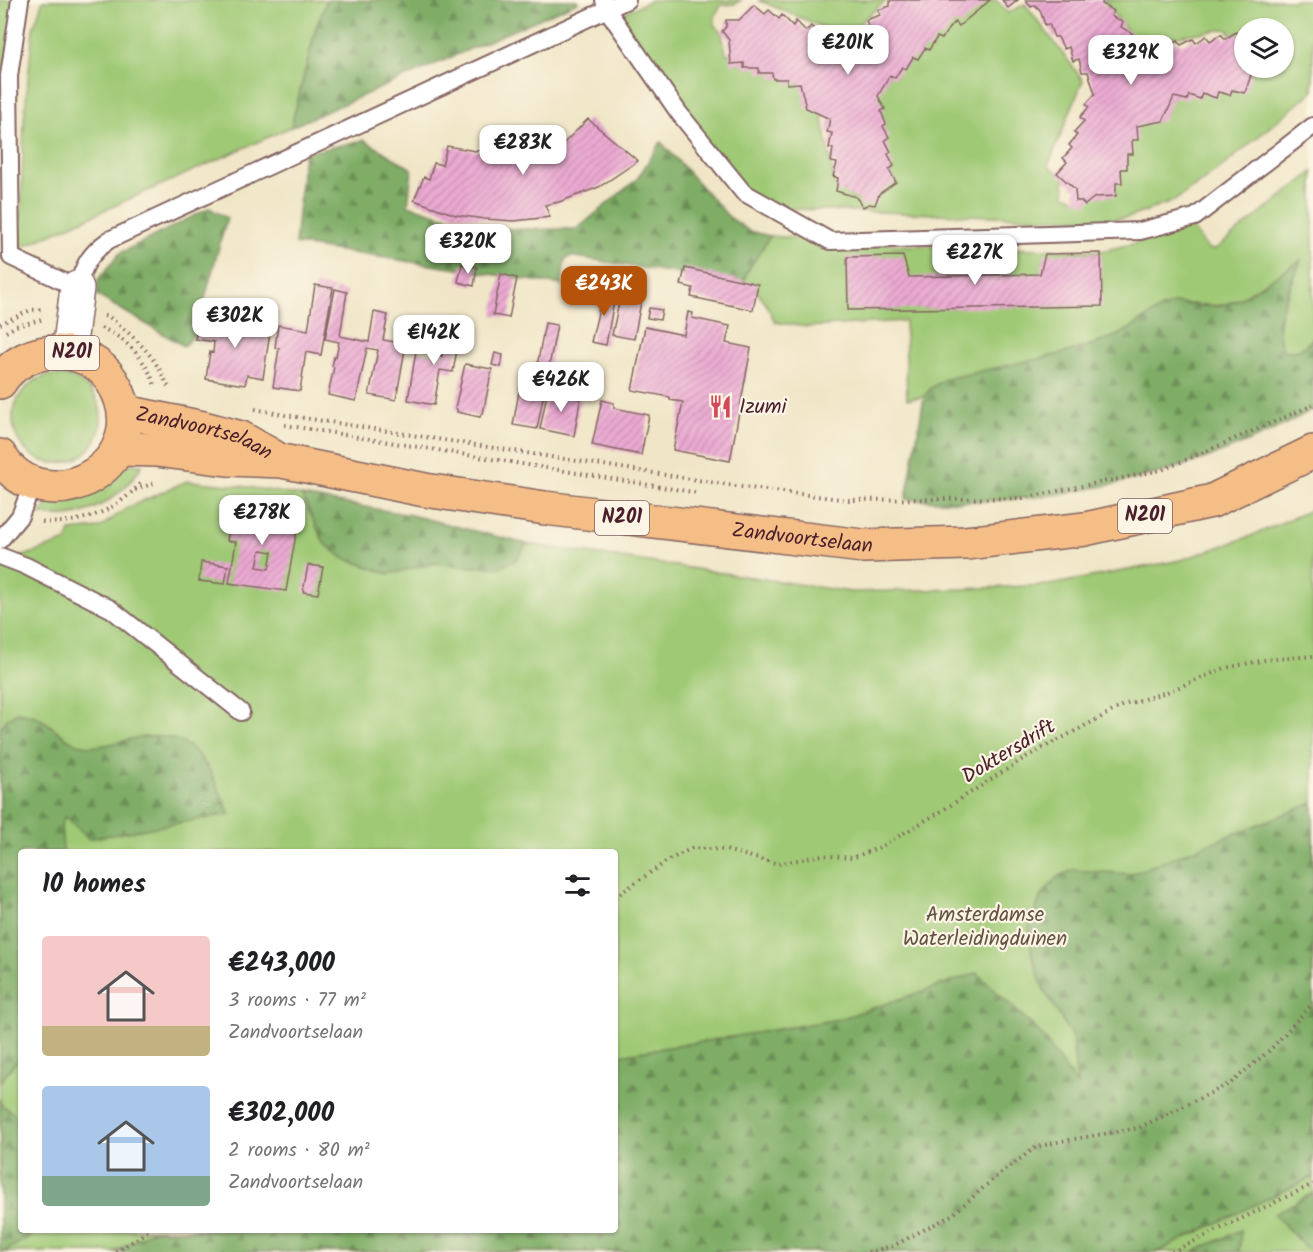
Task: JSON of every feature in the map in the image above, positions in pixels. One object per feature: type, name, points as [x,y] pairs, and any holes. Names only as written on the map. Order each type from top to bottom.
[{"type":"main road","name":"N201","points":[[0,382],[15,365],[46,352],[69,352],[92,361],[110,378],[120,393],[125,412],[124,430],[119,449]]},
{"type":"main road","name":"Zandvoortselaan","points":[[125,412],[187,424],[241,438],[282,461]]},
{"type":"main road","name":"Zandvoortselaan","points":[[119,449],[156,450],[226,459],[282,461],[425,490],[545,508],[863,546],[966,543],[1085,529],[1212,501],[1313,452]]},
{"type":"main road","points":[[0,456],[13,471],[33,483],[56,487],[82,482],[98,472],[119,449]]},
{"type":"street","points":[[69,352],[75,298]]},
{"type":"lane","points":[[20,0],[9,76],[11,257],[75,298],[83,267],[95,250],[109,240],[605,4],[627,0]]},
{"type":"lane","points":[[605,4],[680,113],[743,192],[830,241],[1140,231],[1195,216],[1313,126]]},
{"type":"lane","points":[[0,540],[20,516],[33,483]]},
{"type":"lane","points":[[0,556],[26,566],[111,609],[241,712]]},
{"type":"path","points":[[0,324],[31,310],[75,298],[109,317],[138,340],[157,364],[169,390],[177,392]]},
{"type":"path","points":[[251,408],[285,416],[742,488],[849,500],[1023,498],[1162,470],[1313,405]]},
{"type":"path","points":[[276,424],[706,494]]},
{"type":"path","name":"Doktersdrift","points":[[618,895],[667,861],[693,848],[726,850],[778,864],[822,855],[852,858],[880,847],[1026,757],[1124,705],[1167,692],[1226,668],[1265,660],[1313,656]]},
{"type":"path","points":[[868,1252],[893,1246],[952,1215],[997,1176],[1036,1147],[1139,1128],[1231,1083],[1270,1050],[1313,1003]]},
{"type":"path","points":[[1172,1252],[1313,1184]]},
{"type":"path","points":[[116,1252],[145,1233]]},
{"type":"green space","points":[[0,0],[18,0],[4,63],[0,103]]},
{"type":"green space","points":[[43,0],[327,0],[316,28],[291,127],[20,248],[24,120],[33,29]]},
{"type":"green space","points":[[327,0],[577,0],[578,2],[291,127],[316,28]]},
{"type":"green space","points":[[651,0],[741,0],[735,4],[721,5],[715,17],[714,25],[721,31],[726,53],[818,92],[835,186],[851,191],[852,199],[877,198],[877,184],[892,177],[875,87],[982,0],[996,0],[1008,13],[1025,4],[1083,80],[1048,166],[1064,177],[1065,195],[1078,199],[1140,103],[1234,72],[1234,78],[1294,78],[1294,18],[1234,18],[1234,39],[1227,29],[1136,42],[1103,0],[1313,0],[1313,91],[1222,167],[1174,201],[1130,217],[1102,220],[794,209],[764,203],[731,180],[619,15]]},
{"type":"green space","points":[[758,0],[887,0],[844,36]]},
{"type":"green space","points":[[364,140],[412,169],[408,205],[485,229],[577,229],[637,179],[661,142],[728,216],[749,231],[770,236],[747,272],[743,284],[570,256],[565,261],[561,285],[295,244],[304,153]]},
{"type":"green space","points":[[1313,172],[1313,338],[1296,351],[1283,350],[1279,339],[1279,327],[1280,316],[1300,261],[1252,293],[1231,302],[1215,306],[1182,303],[1171,305],[1116,336],[1024,365],[931,388],[924,397],[907,399],[905,321],[807,327],[775,322],[766,304],[752,285],[743,284],[747,272],[770,236],[902,245],[1102,251],[1157,238],[1188,223],[1208,249],[1214,250]]},
{"type":"green space","points":[[209,208],[227,218],[195,334],[184,346],[98,296],[98,280],[120,253]]},
{"type":"green space","points":[[1301,260],[1283,304],[1278,328],[1283,350],[1297,351],[1313,338],[1313,409],[1268,433],[1219,453],[1169,470],[1116,484],[1010,499],[957,501],[906,499],[924,397],[931,388],[945,379],[1092,345],[1121,334],[1160,309],[1175,303],[1220,306],[1238,300]]},
{"type":"green space","points":[[57,375],[74,379],[88,388],[97,402],[101,419],[97,436],[88,450],[74,459],[57,463],[40,459],[26,450],[17,436],[13,419],[17,402],[26,388],[40,379]]},
{"type":"green space","points":[[130,464],[142,465],[123,488],[99,506],[70,515],[40,514],[51,501]]},
{"type":"green space","name":"Amsterdamse Waterleidingduinen","points":[[187,481],[241,486],[302,496],[308,509],[526,546],[527,544],[851,592],[1049,585],[1181,560],[1251,536],[1313,509],[1313,1252],[0,1252],[0,554],[18,558],[67,541],[70,531],[99,528],[127,508]]},
{"type":"green space","points":[[302,496],[411,515],[527,544],[516,560],[498,567],[435,563],[389,574],[343,558],[324,543]]},
{"type":"green space","points":[[17,712],[31,714],[70,740],[89,746],[137,738],[175,739],[188,746],[207,767],[230,814],[89,839],[65,816],[61,825],[63,849],[18,849],[18,1061],[0,1083],[0,728]]},
{"type":"green space","points":[[1313,803],[1313,1177],[1157,1252],[114,1252],[148,1233],[618,1233],[618,1056],[840,1019],[977,973],[1039,1032],[1077,1085],[1072,1037],[1043,988],[1032,955],[1029,927],[1040,898],[1057,877],[1073,870],[1131,874]]},
{"type":"green space","points":[[0,1100],[1,1104],[18,1117],[18,1233],[35,1233],[4,1252],[0,1252]]},
{"type":"green space","points":[[1313,1193],[1313,1250],[1305,1247],[1274,1214]]},
{"type":"green space","points":[[1241,1230],[1239,1252],[1193,1252]]},
{"type":"building","points":[[892,0],[990,0],[959,26],[955,22],[942,39],[937,37],[929,50],[925,48],[918,59],[913,57],[906,69],[902,67],[895,78],[890,75],[878,96],[885,109],[881,111],[886,124],[883,126],[889,137],[885,140],[894,166],[889,170],[896,182],[879,194],[875,205],[869,204],[863,207],[856,197],[836,191],[838,178],[833,176],[837,163],[831,162],[833,148],[829,148],[832,133],[827,132],[830,119],[806,108],[800,83],[787,84],[787,79],[773,79],[772,73],[759,73],[759,68],[744,68],[744,63],[731,64],[729,40],[722,31],[726,27],[726,20],[739,20],[754,5],[765,14],[769,10],[779,19],[782,15],[793,26],[796,21],[806,31],[811,26],[820,35],[823,32],[834,41],[855,35],[854,30],[868,25],[866,20],[880,15],[878,10],[890,6]]},
{"type":"building","points":[[1002,0],[1018,0],[1008,8]]},
{"type":"building","points":[[1025,0],[1103,0],[1102,4],[1114,11],[1111,16],[1123,22],[1121,27],[1133,34],[1130,39],[1150,50],[1163,42],[1167,47],[1178,41],[1181,45],[1193,39],[1196,43],[1206,36],[1210,41],[1221,34],[1225,39],[1234,33],[1234,78],[1250,78],[1245,93],[1232,90],[1230,95],[1218,92],[1216,98],[1202,93],[1200,99],[1189,95],[1187,100],[1174,97],[1163,121],[1137,126],[1138,140],[1132,140],[1133,154],[1127,154],[1127,169],[1121,169],[1122,183],[1116,183],[1116,196],[1095,197],[1085,205],[1081,201],[1076,201],[1075,189],[1057,173],[1067,162],[1063,158],[1072,148],[1069,145],[1077,135],[1074,132],[1084,121],[1080,117],[1089,107],[1086,104],[1095,94],[1088,72],[1082,72],[1079,59],[1073,61],[1069,47],[1064,49],[1058,37],[1054,37],[1049,24],[1045,25],[1040,10],[1035,5],[1031,7]]},
{"type":"building","points":[[588,119],[638,161],[599,187],[545,205],[550,217],[514,221],[485,219],[456,215],[414,200],[424,177],[429,179],[434,163],[442,165],[447,146],[476,151],[512,147],[527,143],[550,130],[562,145]]},
{"type":"building","points":[[1101,253],[1102,306],[848,310],[847,257],[903,256],[909,277],[1040,274],[1045,254]]},
{"type":"building","points":[[462,264],[477,267],[474,286],[458,282]]},
{"type":"building","points":[[685,268],[758,284],[753,310],[691,297],[693,288],[681,285]]},
{"type":"building","points":[[501,274],[517,278],[509,318],[493,315]]},
{"type":"building","points":[[315,285],[333,288],[321,355],[306,352],[300,391],[273,387],[279,348],[275,348],[278,325],[308,330]]},
{"type":"building","points":[[604,288],[616,290],[606,345],[591,342]]},
{"type":"building","points":[[335,289],[347,292],[340,336],[369,342],[374,312],[388,315],[383,340],[406,344],[396,400],[369,395],[378,350],[367,348],[356,401],[328,395],[334,367],[332,366],[339,342],[325,339]]},
{"type":"building","points":[[621,293],[642,297],[634,339],[612,335]]},
{"type":"building","points":[[649,308],[662,310],[660,320],[647,318]]},
{"type":"building","points":[[688,312],[693,313],[692,318],[730,326],[726,343],[751,348],[730,461],[673,450],[683,402],[670,400],[670,397],[632,390],[645,327],[684,335]]},
{"type":"building","points":[[218,317],[271,326],[263,378],[247,375],[245,385],[206,379],[214,342],[195,339],[199,320],[217,322]]},
{"type":"building","points":[[448,318],[462,321],[453,372],[440,370],[434,405],[408,400],[416,351],[442,356]]},
{"type":"building","points":[[545,323],[557,325],[537,429],[513,425],[520,386],[533,388]]},
{"type":"building","points":[[495,353],[503,355],[501,367],[492,365]]},
{"type":"building","points":[[465,364],[492,369],[483,414],[480,417],[457,412],[455,408]]},
{"type":"building","points":[[548,389],[581,396],[574,436],[540,429]]},
{"type":"building","points":[[602,400],[614,403],[614,408],[649,415],[641,455],[592,445]]},
{"type":"building","points":[[233,504],[300,512],[286,591],[229,583],[236,542],[227,541]],"holes":[[[260,551],[272,552],[269,569],[257,567]]]},
{"type":"building","points":[[201,562],[228,566],[225,584],[199,581]]},
{"type":"building","points":[[308,565],[323,567],[318,594],[303,592]]},
{"type":"place","name":"Izumi","points":[[721,407]]}]
